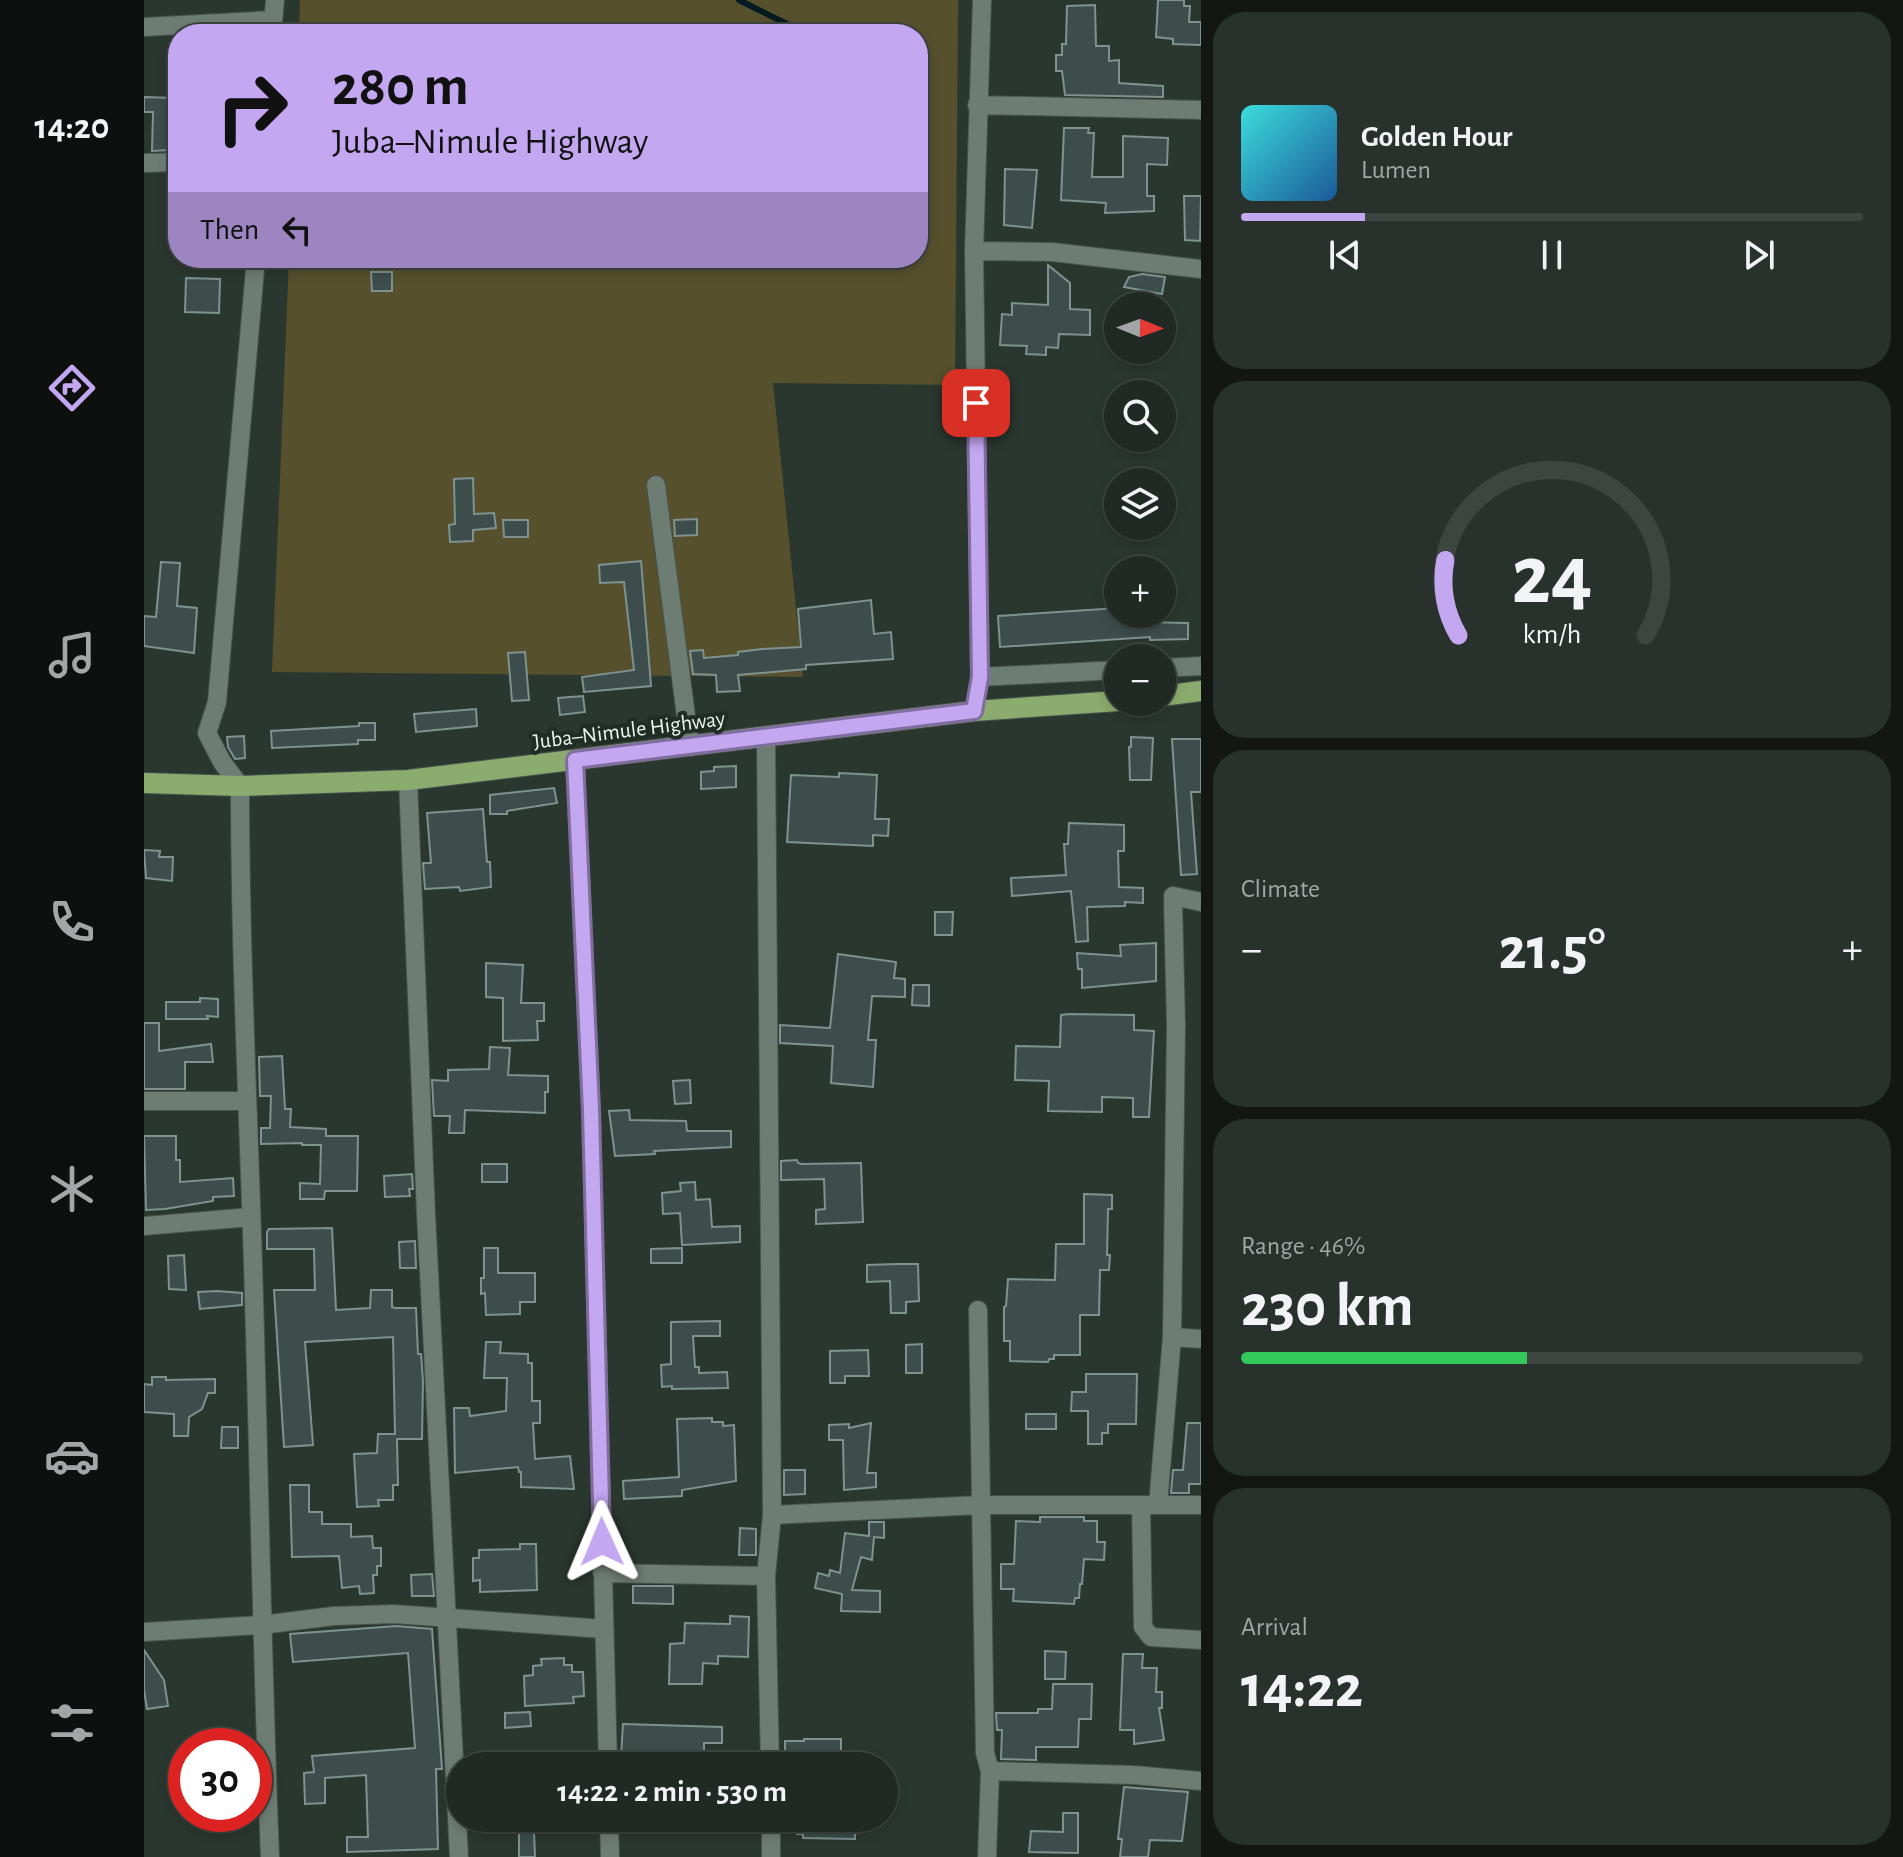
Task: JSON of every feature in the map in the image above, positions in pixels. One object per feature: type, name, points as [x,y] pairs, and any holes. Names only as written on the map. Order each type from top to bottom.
[{"type":"main road","points":[[1176,694],[1201,691]]},
{"type":"main road","name":"Juba–Nimule Highway","points":[[144,783],[240,786],[408,780],[974,711],[1104,702]]},
{"type":"street","points":[[273,24],[275,0]]},
{"type":"street","points":[[974,711],[980,677],[974,251],[982,0]]},
{"type":"street","points":[[144,27],[168,27]]},
{"type":"street","points":[[977,105],[1201,110]]},
{"type":"street","points":[[144,163],[168,162]]},
{"type":"street","points":[[974,251],[1052,252],[1201,269]]},
{"type":"street","points":[[255,268],[217,702],[207,733],[222,762],[240,786],[246,1101],[270,1857]]},
{"type":"street","points":[[656,485],[690,747]]},
{"type":"street","points":[[1176,667],[1201,666]]},
{"type":"street","points":[[980,677],[1104,671]]},
{"type":"street","points":[[766,737],[772,1515],[766,1576],[770,1752]]},
{"type":"street","points":[[575,760],[591,1110],[608,1752]]},
{"type":"street","points":[[408,780],[426,1214],[459,1857]]},
{"type":"street","points":[[1201,902],[1173,899],[1176,1025],[1172,1337],[1149,1505],[1143,1627],[1151,1637],[1201,1640]]},
{"type":"street","points":[[144,1101],[246,1101]]},
{"type":"street","points":[[144,1226],[251,1217]]},
{"type":"street","points":[[978,1310],[985,1753],[990,1771],[987,1857]]},
{"type":"street","points":[[1172,1337],[1201,1339]]},
{"type":"street","points":[[772,1515],[981,1505],[1201,1505]]},
{"type":"street","points":[[602,1573],[766,1576]]},
{"type":"street","points":[[144,1632],[394,1614],[604,1629]]},
{"type":"street","points":[[990,1771],[1134,1775],[1201,1781]]},
{"type":"street","points":[[609,1832],[610,1857]]},
{"type":"street","points":[[771,1832],[771,1857]]},
{"type":"shaded area","points":[[300,0],[958,0],[955,385],[773,383],[803,677],[272,672],[289,268],[928,268],[928,24],[299,24]]},
{"type":"building","points":[[1158,0],[1184,0],[1184,6],[1190,6],[1189,22],[1201,22],[1201,45],[1173,44],[1173,39],[1156,37]]},
{"type":"building","points":[[1095,5],[1096,46],[1109,46],[1109,61],[1119,60],[1119,83],[1163,86],[1163,97],[1065,95],[1062,71],[1056,71],[1056,55],[1062,55],[1062,44],[1066,44],[1067,6]]},
{"type":"building","points":[[144,97],[168,98],[168,150],[152,151],[153,112],[144,112]]},
{"type":"building","points":[[1064,128],[1089,128],[1088,133],[1094,133],[1092,177],[1123,177],[1123,136],[1168,138],[1167,165],[1147,164],[1147,196],[1154,196],[1154,211],[1105,213],[1106,203],[1061,200]]},
{"type":"building","points":[[1005,169],[1037,170],[1032,228],[1004,225]]},
{"type":"building","points":[[1184,196],[1201,196],[1200,241],[1185,240]]},
{"type":"building","points":[[1048,265],[1070,283],[1070,309],[1090,310],[1090,335],[1059,334],[1058,348],[1046,347],[1046,355],[1026,354],[1027,346],[1000,345],[1002,314],[1012,315],[1012,303],[1048,305]]},
{"type":"building","points":[[371,272],[392,272],[392,291],[372,291]]},
{"type":"building","points":[[1142,274],[1165,277],[1162,292],[1124,287],[1129,277]]},
{"type":"building","points":[[186,278],[220,279],[219,313],[185,312]]},
{"type":"building","points":[[473,478],[474,514],[494,513],[496,528],[473,530],[473,541],[450,542],[449,525],[455,524],[454,479]]},
{"type":"building","points":[[697,519],[697,535],[675,536],[674,520]]},
{"type":"building","points":[[503,520],[528,520],[528,537],[504,537]]},
{"type":"building","points":[[641,561],[651,686],[584,692],[582,677],[634,670],[624,582],[600,583],[599,565]]},
{"type":"building","points":[[161,562],[180,563],[177,606],[197,608],[194,653],[144,646],[144,616],[156,617]]},
{"type":"building","points":[[871,600],[874,634],[891,632],[893,659],[806,665],[806,669],[738,675],[740,691],[717,692],[716,675],[693,674],[690,651],[703,650],[704,658],[762,649],[801,647],[798,609]]},
{"type":"building","points":[[1104,609],[1104,628],[1176,628],[1176,623],[1188,623],[1188,639],[1150,640],[1150,637],[1000,647],[998,616]]},
{"type":"building","points":[[525,652],[529,700],[512,701],[508,653]]},
{"type":"building","points":[[583,696],[585,712],[560,715],[558,698]]},
{"type":"building","points":[[476,709],[477,726],[416,732],[414,714]]},
{"type":"building","points":[[359,723],[375,723],[375,740],[358,740],[358,744],[272,748],[271,731],[359,726]]},
{"type":"building","points":[[244,736],[245,758],[235,759],[228,747],[227,737]]},
{"type":"building","points":[[1131,737],[1153,738],[1151,780],[1130,780]]},
{"type":"building","points":[[1172,739],[1201,739],[1201,792],[1191,792],[1197,874],[1181,875]]},
{"type":"building","points":[[736,766],[736,787],[701,789],[701,772],[714,771],[714,767]]},
{"type":"building","points":[[839,773],[877,775],[875,819],[889,819],[888,836],[873,835],[873,846],[787,842],[791,775],[839,777]]},
{"type":"building","points":[[554,788],[557,803],[507,811],[507,814],[490,814],[490,795]]},
{"type":"building","points":[[483,809],[491,887],[460,891],[459,887],[425,889],[423,863],[431,863],[427,813]]},
{"type":"building","points":[[1069,823],[1124,825],[1124,851],[1118,851],[1119,887],[1143,888],[1143,903],[1087,907],[1088,941],[1076,942],[1071,891],[1012,896],[1011,878],[1066,875],[1064,844],[1068,844]]},
{"type":"building","points":[[144,850],[160,851],[159,857],[173,857],[172,881],[146,878]]},
{"type":"building","points":[[935,912],[953,912],[952,935],[935,935]]},
{"type":"building","points":[[1156,943],[1156,981],[1082,988],[1082,969],[1078,969],[1077,953],[1121,956],[1120,945]]},
{"type":"building","points":[[838,954],[896,962],[894,978],[905,979],[905,997],[872,996],[868,1040],[876,1040],[873,1087],[831,1083],[833,1046],[780,1043],[780,1025],[830,1028]]},
{"type":"building","points":[[486,963],[523,965],[521,1003],[544,1003],[544,1021],[537,1021],[538,1040],[503,1041],[503,998],[486,997]]},
{"type":"building","points":[[913,985],[929,985],[929,1006],[912,1005]]},
{"type":"building","points":[[200,998],[218,999],[218,1017],[166,1019],[166,1002],[200,1002]]},
{"type":"building","points":[[1061,1015],[1134,1015],[1134,1030],[1154,1031],[1149,1117],[1133,1117],[1133,1098],[1102,1097],[1102,1112],[1048,1111],[1049,1081],[1015,1080],[1016,1046],[1060,1047]]},
{"type":"building","points":[[144,1023],[159,1023],[159,1051],[211,1044],[213,1062],[185,1062],[185,1089],[144,1089]]},
{"type":"building","points":[[490,1047],[510,1048],[508,1075],[548,1076],[545,1113],[465,1110],[464,1133],[449,1133],[450,1116],[434,1116],[432,1080],[448,1081],[448,1070],[489,1069]]},
{"type":"building","points":[[282,1056],[285,1109],[291,1109],[290,1127],[326,1129],[326,1136],[358,1136],[357,1191],[325,1191],[324,1199],[300,1199],[300,1183],[320,1184],[321,1145],[261,1144],[261,1128],[270,1128],[271,1096],[260,1096],[259,1057]]},
{"type":"building","points":[[690,1080],[691,1103],[675,1104],[673,1081]]},
{"type":"building","points":[[629,1110],[630,1120],[686,1121],[687,1131],[731,1131],[731,1147],[615,1156],[609,1111]]},
{"type":"building","points":[[144,1136],[176,1136],[180,1182],[233,1178],[234,1196],[146,1210]]},
{"type":"building","points":[[797,1160],[802,1164],[861,1163],[863,1222],[816,1224],[816,1210],[825,1209],[824,1179],[781,1180],[781,1161]]},
{"type":"building","points":[[482,1164],[507,1164],[507,1182],[482,1182]]},
{"type":"building","points":[[412,1174],[410,1196],[385,1197],[384,1176]]},
{"type":"building","points":[[695,1182],[696,1200],[710,1199],[712,1227],[740,1226],[740,1242],[682,1245],[680,1213],[663,1214],[662,1193],[681,1191],[680,1183]]},
{"type":"building","points":[[1084,1194],[1112,1195],[1112,1209],[1108,1209],[1109,1270],[1100,1270],[1099,1315],[1080,1315],[1080,1355],[1054,1355],[1054,1359],[1048,1362],[1010,1361],[1010,1341],[1004,1341],[1008,1279],[1055,1280],[1056,1244],[1084,1244]]},
{"type":"building","points":[[332,1228],[336,1310],[370,1308],[371,1290],[392,1290],[392,1307],[416,1308],[423,1381],[422,1439],[397,1439],[398,1485],[393,1485],[393,1500],[378,1500],[379,1506],[357,1507],[354,1454],[377,1453],[378,1434],[395,1434],[393,1337],[305,1342],[313,1445],[284,1447],[274,1290],[315,1290],[314,1249],[267,1249],[267,1232],[269,1229]]},
{"type":"building","points":[[415,1241],[416,1268],[400,1268],[399,1242]]},
{"type":"building","points":[[484,1248],[498,1248],[498,1273],[535,1273],[535,1302],[520,1302],[520,1314],[486,1315],[485,1293],[481,1294]]},
{"type":"building","points":[[682,1248],[682,1263],[651,1263],[651,1249]]},
{"type":"building","points":[[184,1255],[186,1290],[169,1289],[168,1256]]},
{"type":"building","points":[[918,1264],[919,1301],[906,1302],[906,1313],[891,1313],[890,1281],[867,1282],[867,1265]]},
{"type":"building","points":[[198,1292],[242,1293],[242,1305],[200,1309]]},
{"type":"building","points":[[720,1321],[720,1336],[693,1336],[695,1367],[699,1367],[699,1373],[727,1372],[728,1388],[662,1387],[661,1365],[671,1364],[671,1322]]},
{"type":"building","points":[[486,1342],[501,1342],[500,1353],[528,1354],[528,1363],[532,1363],[532,1401],[540,1401],[540,1423],[533,1423],[535,1459],[570,1456],[574,1489],[521,1487],[518,1467],[455,1473],[454,1408],[469,1408],[470,1416],[506,1411],[507,1378],[484,1378]]},
{"type":"building","points":[[922,1344],[922,1373],[906,1373],[906,1345]]},
{"type":"building","points":[[868,1350],[869,1376],[845,1376],[845,1383],[830,1383],[830,1351]]},
{"type":"building","points":[[1086,1374],[1137,1374],[1136,1424],[1108,1424],[1108,1433],[1102,1433],[1102,1444],[1088,1444],[1088,1411],[1071,1411],[1072,1392],[1086,1392]]},
{"type":"building","points":[[152,1377],[166,1377],[166,1380],[215,1379],[215,1393],[208,1393],[202,1409],[189,1417],[188,1436],[174,1436],[174,1414],[144,1412],[144,1384],[152,1385]]},
{"type":"building","points":[[1026,1414],[1056,1414],[1056,1429],[1026,1429]]},
{"type":"building","points":[[712,1418],[712,1422],[723,1422],[723,1426],[734,1425],[736,1481],[682,1490],[682,1496],[624,1499],[623,1481],[679,1477],[677,1419]]},
{"type":"building","points":[[871,1423],[867,1473],[876,1473],[876,1487],[844,1490],[843,1440],[829,1440],[829,1425],[849,1424],[849,1428]]},
{"type":"building","points":[[1187,1423],[1201,1423],[1201,1484],[1189,1484],[1189,1493],[1171,1493],[1173,1470],[1183,1470]]},
{"type":"building","points":[[222,1427],[238,1427],[238,1448],[221,1448]]},
{"type":"building","points":[[784,1470],[805,1470],[805,1494],[784,1495]]},
{"type":"building","points":[[290,1485],[309,1485],[309,1512],[322,1512],[322,1524],[351,1524],[351,1537],[372,1536],[373,1548],[381,1548],[381,1566],[377,1566],[377,1575],[373,1575],[374,1593],[360,1594],[359,1586],[342,1588],[339,1556],[292,1557]]},
{"type":"building","points":[[1040,1517],[1084,1517],[1084,1521],[1097,1521],[1097,1542],[1105,1542],[1104,1560],[1084,1559],[1079,1598],[1075,1598],[1074,1604],[1013,1601],[1014,1589],[1001,1589],[1001,1564],[1014,1564],[1016,1521],[1040,1522]]},
{"type":"building","points":[[869,1522],[884,1522],[884,1538],[874,1537],[872,1560],[861,1557],[852,1590],[880,1591],[880,1612],[841,1611],[842,1594],[815,1588],[818,1573],[829,1576],[830,1570],[840,1573],[845,1533],[869,1536]]},
{"type":"building","points":[[740,1528],[756,1529],[756,1555],[739,1555]]},
{"type":"building","points":[[520,1544],[536,1544],[537,1590],[480,1592],[480,1580],[473,1581],[473,1558],[479,1558],[479,1550],[520,1549]]},
{"type":"building","points":[[432,1574],[434,1596],[412,1596],[411,1575]]},
{"type":"building","points":[[633,1586],[673,1586],[673,1604],[633,1603]]},
{"type":"building","points":[[730,1616],[749,1617],[748,1657],[718,1656],[718,1664],[703,1663],[702,1684],[669,1684],[670,1644],[684,1643],[685,1623],[730,1624]]},
{"type":"building","points":[[396,1626],[432,1629],[442,1769],[436,1769],[438,1849],[347,1852],[347,1837],[368,1837],[366,1775],[325,1778],[325,1803],[305,1804],[304,1773],[314,1772],[312,1756],[415,1748],[408,1653],[293,1662],[290,1634]]},
{"type":"building","points":[[144,1650],[164,1680],[168,1706],[147,1709]]},
{"type":"building","points":[[1045,1651],[1066,1652],[1065,1679],[1045,1679]]},
{"type":"building","points":[[1123,1654],[1143,1654],[1142,1668],[1157,1668],[1156,1692],[1162,1692],[1162,1708],[1159,1708],[1164,1740],[1134,1744],[1134,1730],[1120,1730]]},
{"type":"building","points":[[564,1658],[564,1665],[572,1665],[572,1672],[583,1672],[584,1696],[573,1697],[574,1703],[525,1706],[524,1676],[533,1675],[533,1666],[542,1665],[541,1659]]},
{"type":"building","points":[[1053,1684],[1092,1684],[1091,1719],[1079,1719],[1078,1747],[1036,1747],[1036,1760],[1001,1759],[1002,1730],[997,1730],[996,1713],[1038,1713],[1038,1709],[1052,1709]]},
{"type":"building","points":[[530,1712],[531,1726],[505,1728],[505,1713]]},
{"type":"building","points":[[623,1724],[722,1727],[722,1743],[704,1743],[704,1752],[621,1752]]},
{"type":"building","points":[[841,1739],[841,1752],[785,1752],[785,1741]]},
{"type":"building","points":[[1124,1787],[1188,1792],[1182,1841],[1150,1840],[1148,1857],[1120,1857],[1122,1839],[1118,1839]]},
{"type":"building","points":[[1063,1813],[1078,1813],[1078,1853],[1029,1852],[1031,1831],[1063,1832]]},
{"type":"building","points":[[519,1832],[534,1832],[535,1857],[519,1857]]},
{"type":"building","points":[[855,1832],[855,1839],[803,1838],[803,1834],[797,1834]]},
{"type":"waterway","points":[[739,0],[787,24]]},
{"type":"route","points":[[602,1542],[591,1110],[575,760],[974,711],[980,677],[976,403]]}]
